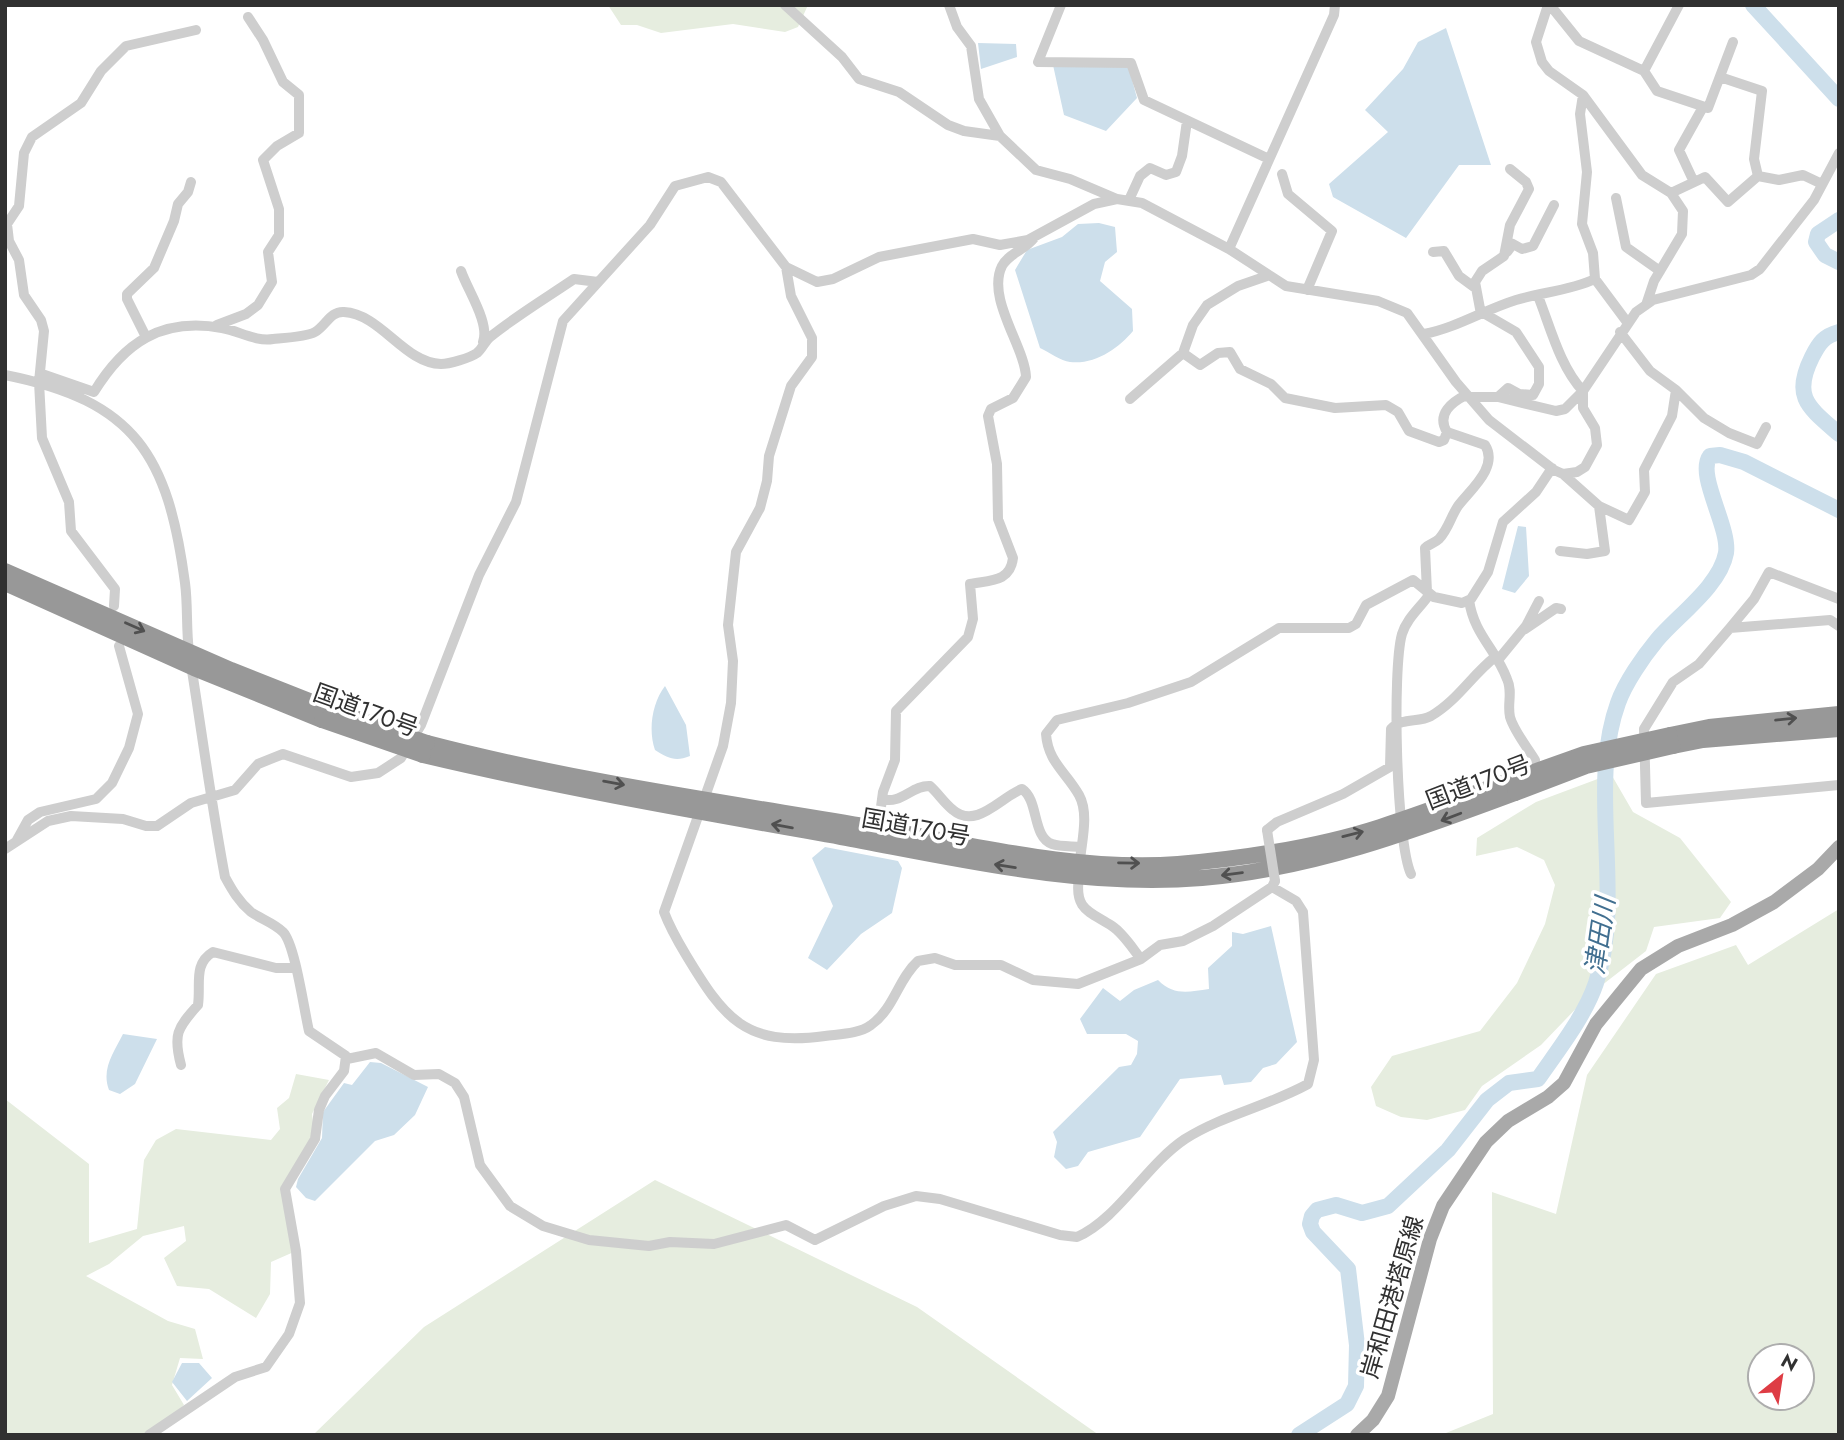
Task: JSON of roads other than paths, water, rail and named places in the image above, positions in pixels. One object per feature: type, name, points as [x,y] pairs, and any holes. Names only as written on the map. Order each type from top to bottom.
[{"type":"highway","name":"国道170号","points":[[5,570],[327,715]]},
{"type":"highway","name":"国道170号","points":[[5,583],[194,668],[425,749],[584,790],[878,829],[1080,861],[1113,880],[1202,878],[1293,865],[1513,786],[1709,727],[1839,714]]},
{"type":"highway","name":"国道170号","points":[[1671,740],[1839,729]]},
{"type":"highway","name":"国道170号","points":[[702,805],[1008,867],[1080,861]]},
{"type":"main road","name":"岸和田港塔原線","points":[[1357,1435],[1373,1420],[1388,1396],[1430,1239],[1443,1206],[1486,1142],[1508,1121],[1548,1097],[1564,1083],[1596,1024],[1641,969],[1678,946],[1759,911],[1806,879],[1839,847]]},
{"type":"street","points":[[785,5],[842,57],[859,79],[899,92],[956,128],[1000,136]]},
{"type":"street","points":[[949,5],[957,27],[971,47],[979,99],[1000,136],[1037,170],[1070,179],[1163,213],[1229,249],[1286,286],[1397,307],[1414,320],[1467,396],[1507,436],[1563,474],[1599,506],[1629,520],[1644,492],[1644,470],[1672,416],[1676,390]]},
{"type":"street","points":[[1061,5],[1038,62],[1131,63],[1144,100],[1269,159]]},
{"type":"street","points":[[1229,249],[1334,15],[1335,5]]},
{"type":"street","points":[[1646,305],[1660,271],[1677,245],[1684,221],[1683,211],[1671,193],[1642,175],[1583,95],[1549,71],[1538,52],[1537,33],[1549,5],[1559,12],[1579,41],[1644,71],[1657,91],[1708,108],[1733,42]]},
{"type":"street","points":[[1644,71],[1679,5]]},
{"type":"street","points":[[211,327],[246,314],[258,305],[272,282],[268,251],[279,235],[279,209],[263,160],[271,150],[299,133],[299,95],[283,82],[263,40],[248,17]]},
{"type":"street","points":[[114,606],[115,589],[71,531],[69,502],[42,438],[40,378],[44,331],[41,320],[24,295],[19,260],[9,241],[7,230],[9,219],[19,206],[19,184],[28,143],[81,103],[101,71],[126,46],[196,30]]},
{"type":"street","points":[[1720,77],[1762,91],[1754,159],[1758,176]]},
{"type":"street","points":[[1583,95],[1580,114],[1587,172],[1583,224],[1593,253],[1595,279],[1627,322]]},
{"type":"street","points":[[1693,180],[1679,150],[1703,107]]},
{"type":"street","points":[[10,846],[48,821],[71,816],[123,818],[146,826],[157,826],[191,803],[235,790],[258,764],[283,754],[351,777],[378,773],[401,758],[422,725],[479,575],[516,502],[563,321],[650,225],[675,186],[685,181],[708,177],[721,182],[786,267],[804,278],[827,282],[878,257],[973,239],[1000,245],[1035,236],[1094,204],[1123,199],[1144,170],[1150,168],[1166,176],[1176,172],[1182,156],[1187,121]]},
{"type":"street","points":[[1183,353],[1200,365],[1218,353],[1230,352],[1240,369],[1271,384],[1285,398],[1335,408],[1386,405],[1398,412],[1409,430],[1439,442],[1444,440],[1447,432],[1443,421],[1448,408],[1467,396],[1498,397],[1556,411],[1565,410],[1583,391],[1627,322],[1646,305],[1751,275],[1760,269],[1814,200],[1839,153]]},
{"type":"street","points":[[1507,252],[1510,225],[1528,189],[1526,182],[1510,169]]},
{"type":"street","points":[[1282,174],[1288,194],[1332,231],[1307,290]]},
{"type":"street","points":[[1758,176],[1779,180],[1803,175],[1822,184]]},
{"type":"street","points":[[1671,193],[1693,180],[1705,177],[1728,202],[1758,176]]},
{"type":"street","points":[[146,337],[127,294],[153,268],[174,221],[178,204],[188,192],[191,182]]},
{"type":"street","points":[[1616,198],[1626,247],[1660,271]]},
{"type":"street","points":[[1474,287],[1482,271],[1513,244],[1522,249],[1533,246],[1554,205]]},
{"type":"street","points":[[878,829],[882,799],[895,760],[896,711],[968,637],[973,619],[970,584],[992,583],[1003,577],[1012,564],[998,519],[997,464],[988,416],[991,409],[1013,398],[1026,377],[1007,321],[1000,276],[1008,259],[1028,246],[1035,236]]},
{"type":"street","points":[[1433,252],[1444,251],[1459,276],[1474,287],[1483,314],[1516,332],[1539,368],[1539,384],[1533,395],[1519,394],[1508,388],[1498,397]]},
{"type":"street","points":[[786,267],[790,296],[812,338],[813,357],[790,386],[769,456],[767,481],[760,508],[736,552],[728,625],[733,661],[731,703],[723,746],[664,912],[673,936],[712,998],[733,1018],[761,1035],[790,1040],[868,1028],[884,1015],[918,961],[935,958],[955,965],[1002,965],[1033,980],[1078,984],[1141,959],[1160,945],[1183,941],[1224,921],[1274,884]]},
{"type":"street","points":[[5,375],[40,378],[94,392],[111,365],[146,337],[166,329],[211,327],[270,340],[313,334],[334,314],[344,312],[377,325],[389,338],[429,361],[442,364],[477,353],[483,342],[486,326],[466,289],[461,271]]},
{"type":"street","points":[[1130,400],[1183,353],[1193,325],[1207,305],[1238,286],[1267,276]]},
{"type":"street","points":[[483,342],[574,279],[598,282]]},
{"type":"street","points":[[1424,334],[1441,331],[1516,300],[1595,279]]},
{"type":"street","points":[[1538,296],[1575,382],[1583,391],[1583,408],[1595,428],[1597,445],[1585,467],[1577,472],[1563,474]]},
{"type":"street","points":[[1620,332],[1650,371],[1676,390],[1704,418],[1728,433],[1757,444],[1766,427]]},
{"type":"street","points":[[40,378],[116,419],[137,440],[167,490],[176,527],[189,619],[189,651],[194,668],[225,877],[234,894],[251,912],[284,932],[293,948],[294,968],[309,1031],[347,1059],[376,1053],[414,1075],[439,1074],[456,1083],[464,1097],[480,1165],[498,1192],[510,1206],[542,1226],[589,1240],[624,1245],[714,1244],[786,1225],[801,1230],[816,1240],[884,1206],[916,1196],[940,1199],[1060,1235],[1077,1237],[1106,1215],[1154,1164],[1184,1140],[1220,1120],[1308,1084],[1314,1060],[1303,912],[1296,901],[1274,884],[1267,830],[1277,822],[1343,794],[1390,767],[1391,729],[1396,723],[1430,718],[1456,698],[1475,672],[1496,659],[1523,630],[1556,608],[1561,609]]},
{"type":"street","points":[[1411,874],[1404,853],[1396,723],[1399,645],[1408,621],[1428,593],[1425,548],[1436,542],[1452,524],[1456,509],[1483,477],[1489,456],[1485,445],[1447,432]]},
{"type":"street","points":[[1141,959],[1114,927],[1089,915],[1077,890],[1084,816],[1080,797],[1054,763],[1047,749],[1046,734],[1057,720],[1128,703],[1191,682],[1279,628],[1349,628],[1356,624],[1366,605],[1413,580],[1428,593],[1462,603],[1469,600],[1476,595],[1488,572],[1503,522],[1536,492],[1552,468]]},
{"type":"street","points":[[1560,551],[1587,554],[1605,551],[1599,506]]},
{"type":"street","points":[[1839,599],[1769,572],[1754,598],[1699,664],[1673,682],[1644,729],[1646,803],[1839,785]]},
{"type":"street","points":[[1469,600],[1476,629],[1496,659],[1512,696],[1510,717],[1535,760]]},
{"type":"street","points":[[1523,630],[1539,601]]},
{"type":"street","points":[[1730,628],[1830,620],[1839,626]]},
{"type":"street","points":[[10,846],[28,820],[40,812],[96,799],[112,783],[133,736],[138,714],[119,646]]},
{"type":"street","points":[[882,799],[895,800],[919,787],[930,786],[953,811],[968,816],[987,811],[1021,789],[1028,796],[1044,839],[1080,861]]},
{"type":"street","points":[[180,1066],[174,1040],[184,1020],[198,1005],[199,968],[202,958],[213,952],[276,968],[294,968]]},
{"type":"street","points":[[149,1435],[235,1377],[266,1367],[289,1334],[300,1303],[296,1251],[285,1189],[315,1139],[319,1110],[325,1096],[344,1071],[346,1056]]},
{"type":"water","points":[[1446,28],[1491,165],[1459,165],[1406,238],[1333,197],[1329,184],[1388,132],[1365,110],[1403,69],[1418,42]]},
{"type":"water","points":[[978,43],[1016,44],[1017,57],[981,69]]},
{"type":"water","points":[[1053,65],[1128,65],[1137,98],[1106,131],[1064,115]]},
{"type":"water","points":[[1099,223],[1115,227],[1117,252],[1105,262],[1100,281],[1132,309],[1133,331],[1106,354],[1088,361],[1066,361],[1040,348],[1015,270],[1027,250],[1062,237],[1078,224]]},
{"type":"water","points":[[1518,526],[1526,527],[1529,576],[1515,593],[1502,589]]},
{"type":"water","points":[[665,686],[686,725],[690,756],[685,758],[672,758],[655,750],[652,717]]},
{"type":"water","points":[[825,847],[898,861],[902,868],[892,913],[861,934],[827,970],[808,958],[833,906],[812,858]]},
{"type":"water","points":[[1271,926],[1297,1042],[1276,1064],[1263,1068],[1251,1082],[1224,1085],[1221,1075],[1180,1079],[1140,1137],[1088,1152],[1078,1166],[1066,1169],[1054,1157],[1057,1142],[1053,1132],[1119,1067],[1131,1065],[1137,1054],[1138,1041],[1126,1034],[1087,1034],[1080,1019],[1103,988],[1120,1001],[1134,990],[1158,980],[1176,991],[1209,989],[1208,968],[1232,946],[1232,932],[1243,934]]},
{"type":"water","points":[[123,1034],[157,1039],[135,1084],[120,1094],[109,1090],[107,1075],[110,1061]]},
{"type":"water","points":[[370,1062],[381,1063],[428,1087],[415,1115],[394,1135],[375,1141],[315,1201],[306,1198],[296,1187],[322,1138],[323,1112],[344,1083],[352,1085]]},
{"type":"water","points":[[182,1363],[199,1363],[212,1378],[187,1401],[172,1382]]},
{"type":"waterway","name":"津田川","points":[[1753,5],[1839,99]]},
{"type":"waterway","name":"津田川","points":[[1839,220],[1818,234],[1816,242],[1825,255],[1839,262]]},
{"type":"waterway","name":"津田川","points":[[1839,332],[1820,344],[1803,382],[1806,400],[1839,434]]},
{"type":"waterway","name":"津田川","points":[[1299,1435],[1347,1404],[1356,1386],[1357,1345],[1348,1269],[1313,1232],[1310,1224],[1312,1216],[1317,1210],[1336,1205],[1362,1213],[1388,1206],[1448,1150],[1487,1100],[1509,1083],[1538,1079],[1591,995],[1604,949],[1607,914],[1605,806],[1609,736],[1618,703],[1635,670],[1657,640],[1707,589],[1722,565],[1726,542],[1707,476],[1710,456],[1720,455],[1744,462],[1839,510]]}]
